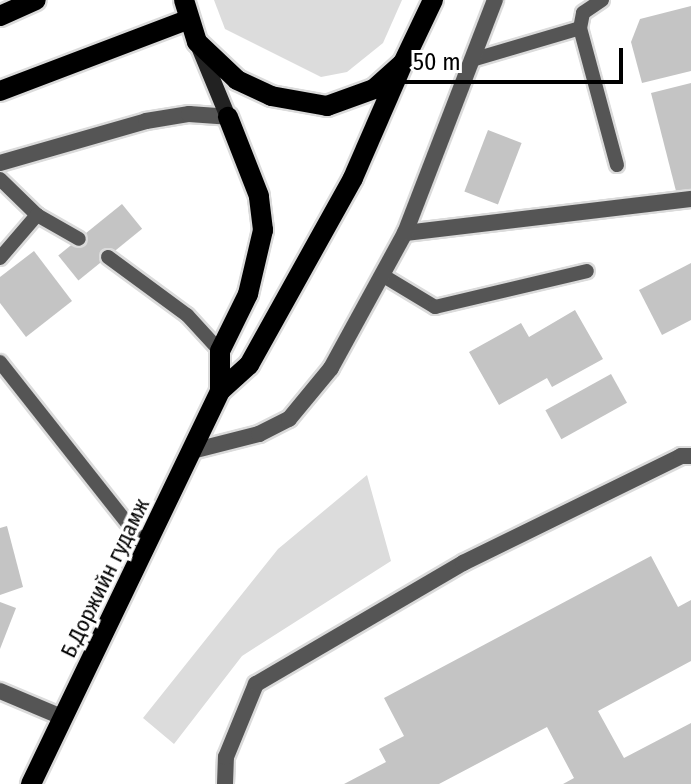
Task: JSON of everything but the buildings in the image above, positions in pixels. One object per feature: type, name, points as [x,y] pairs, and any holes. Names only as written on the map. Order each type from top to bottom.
[{"type":"main road","points":[[0,16],[36,0]]},
{"type":"main road","points":[[220,391],[249,365],[353,178],[433,0]]},
{"type":"main road","points":[[0,91],[186,10],[259,196],[263,230],[248,294],[220,351],[220,391]]},
{"type":"main road","points":[[197,42],[214,62],[254,90],[327,106],[374,89],[403,63]]},
{"type":"main road","name":"Б.Доржийн гудамж","points":[[31,784],[220,391]]},
{"type":"street","points":[[192,451],[259,434],[289,419],[331,368],[405,233],[475,59],[495,0]]},
{"type":"street","points":[[0,163],[146,121],[189,114],[228,117]]},
{"type":"street","points":[[405,233],[691,199]]},
{"type":"street","points":[[225,784],[226,757],[256,684],[463,563],[681,456],[691,456]]},
{"type":"street","points":[[0,691],[64,718]]},
{"type":"lane","points":[[602,0],[583,13],[580,28],[617,165]]},
{"type":"lane","points":[[475,59],[580,28]]},
{"type":"lane","points":[[0,179],[37,215],[79,239]]},
{"type":"lane","points":[[0,258],[37,215]]},
{"type":"lane","points":[[108,257],[187,315],[220,351]]},
{"type":"lane","points":[[382,275],[435,307],[587,271]]},
{"type":"lane","points":[[0,362],[147,548]]},
{"type":"shaded area","points":[[214,0],[402,0],[383,43],[347,72],[321,77],[225,29]]},
{"type":"shaded area","points":[[367,475],[391,561],[242,656],[174,744],[143,718],[278,549]]}]
